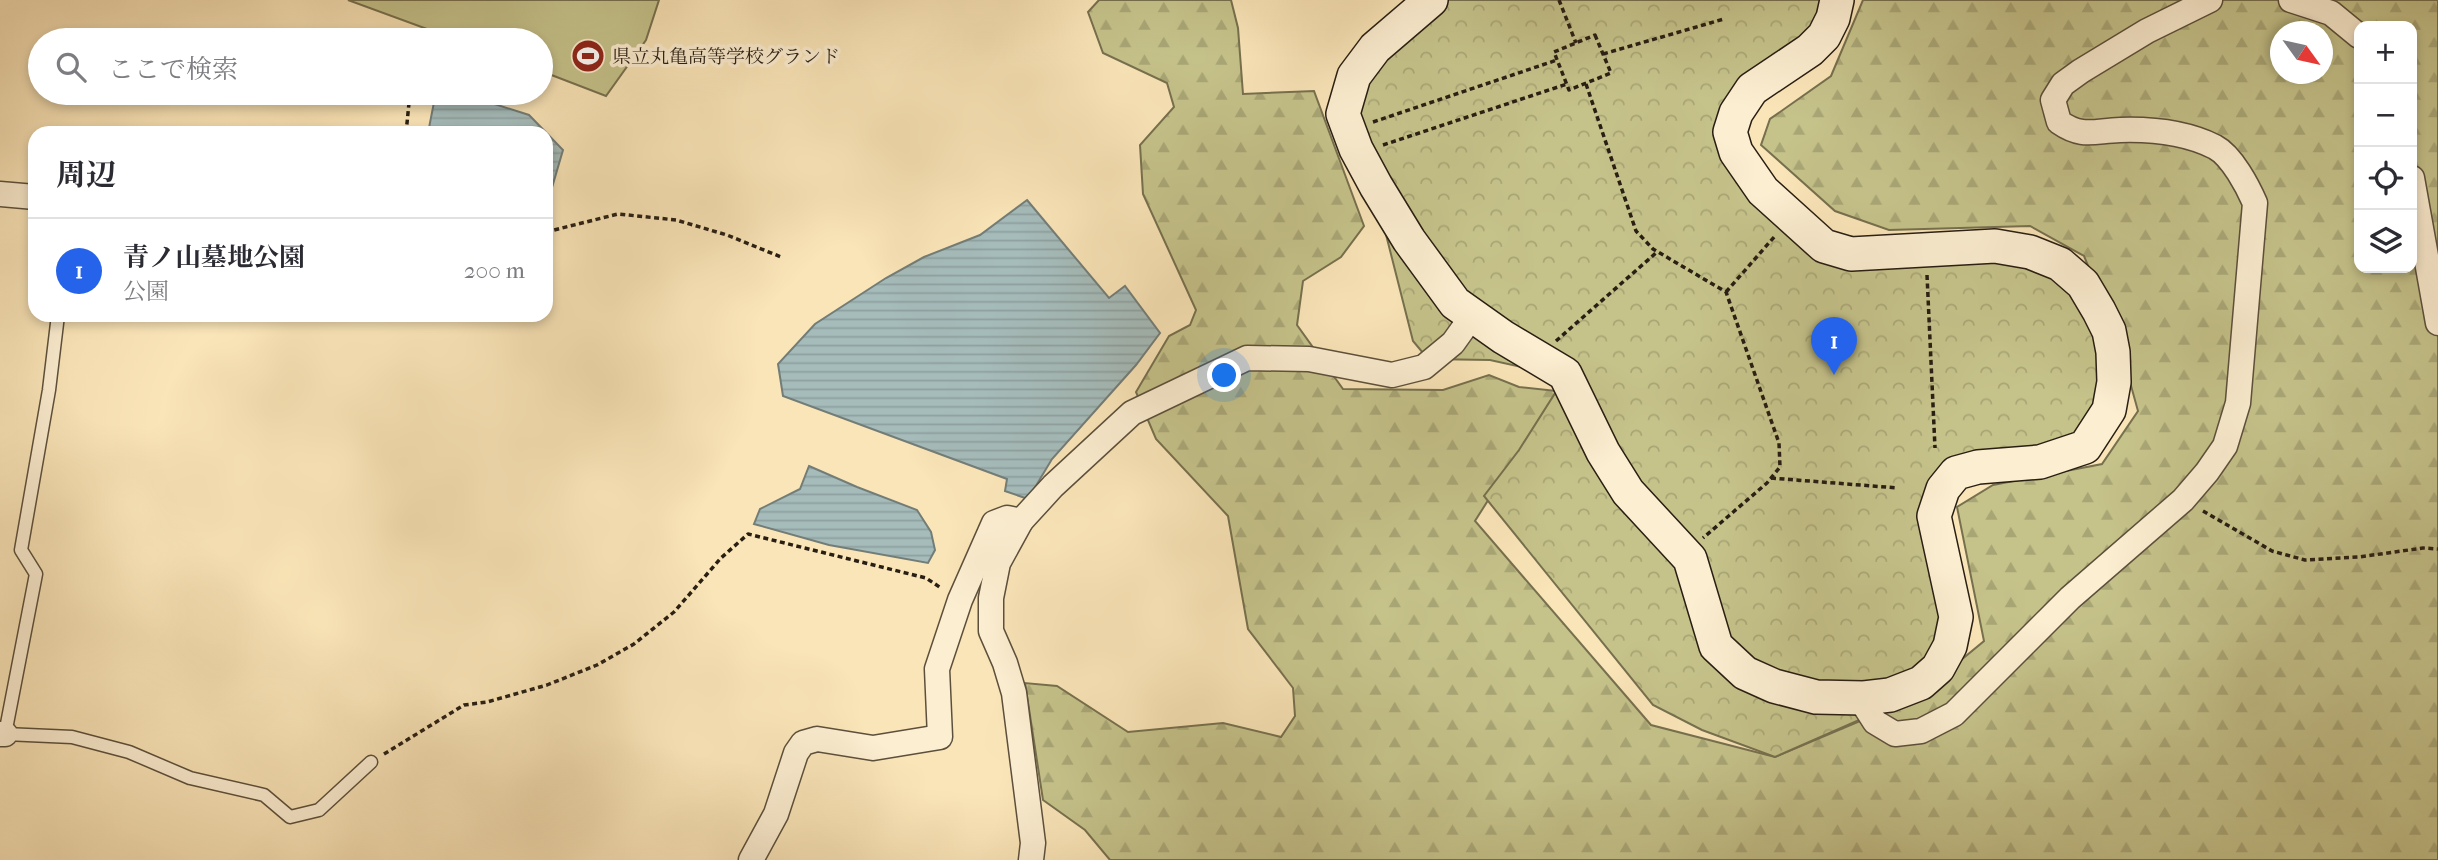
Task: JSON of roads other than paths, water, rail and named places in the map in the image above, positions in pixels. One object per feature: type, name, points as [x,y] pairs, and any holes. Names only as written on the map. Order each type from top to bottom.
[{"type":"street","points":[[1431,0],[1375,48],[1354,76],[1343,114],[1376,186],[1409,240],[1455,303],[1565,374],[1603,452],[1628,492],[1689,559],[1717,646],[1745,673],[1774,686],[1816,697],[1864,698],[1890,695],[1921,684],[1938,667],[1951,646],[1956,617],[1934,516],[1943,489],[1956,473],[1978,467],[2040,462],[2085,447],[2109,410],[2114,382],[2113,352],[2109,331],[2083,284],[2060,264],[2030,252],[1995,246],[1851,254],[1824,246],[1763,191],[1736,152],[1730,132],[1736,113],[1752,89],[1810,50],[1824,36],[1833,18],[1837,0]]},
{"type":"street","points":[[1864,698],[1866,708],[1875,722],[1895,734],[1921,731],[1954,714],[2070,598],[2183,500],[2225,446],[2238,404],[2255,203],[2246,181],[2217,148],[2172,133],[2124,130],[2074,133],[2059,122],[2053,100],[2063,85],[2081,71],[2147,31],[2210,0]]},
{"type":"street","points":[[2291,0],[2331,13],[2354,32]]},
{"type":"street","points":[[0,194],[28,196]]},
{"type":"street","points":[[2417,206],[2438,323]]},
{"type":"street","points":[[1031,860],[1033,843],[1014,693],[1005,663],[990,631],[992,598],[999,563],[1021,521],[1053,486],[1132,413],[1247,358],[1309,359],[1392,375],[1424,367],[1453,343],[1473,315]]},
{"type":"street","points":[[751,860],[776,814],[796,753],[803,743],[817,739],[873,748],[940,737],[937,669],[960,600],[994,523],[1007,518],[1021,521]]},
{"type":"lane","points":[[57,322],[49,390],[21,550],[36,574],[2,734],[72,737],[129,752],[190,778],[264,795],[290,817],[318,810],[371,762]]},
{"type":"water","points":[[433,105],[498,105],[529,115],[540,126],[429,126]]},
{"type":"water","points":[[553,140],[563,150],[553,184]]},
{"type":"water","points":[[1027,200],[1109,298],[1125,286],[1160,333],[1136,365],[1052,459],[1028,499],[1005,491],[1007,479],[783,396],[778,364],[815,324],[924,257],[980,235]]},
{"type":"water","points":[[809,466],[917,510],[931,532],[935,550],[928,563],[829,545],[754,524],[760,509],[800,489]]},
{"type":"place","name":"県立丸亀高等学校グランド","points":[[588,56]]},
{"type":"place","name":"青ノ山墓地公園","points":[[1834,375]]}]
